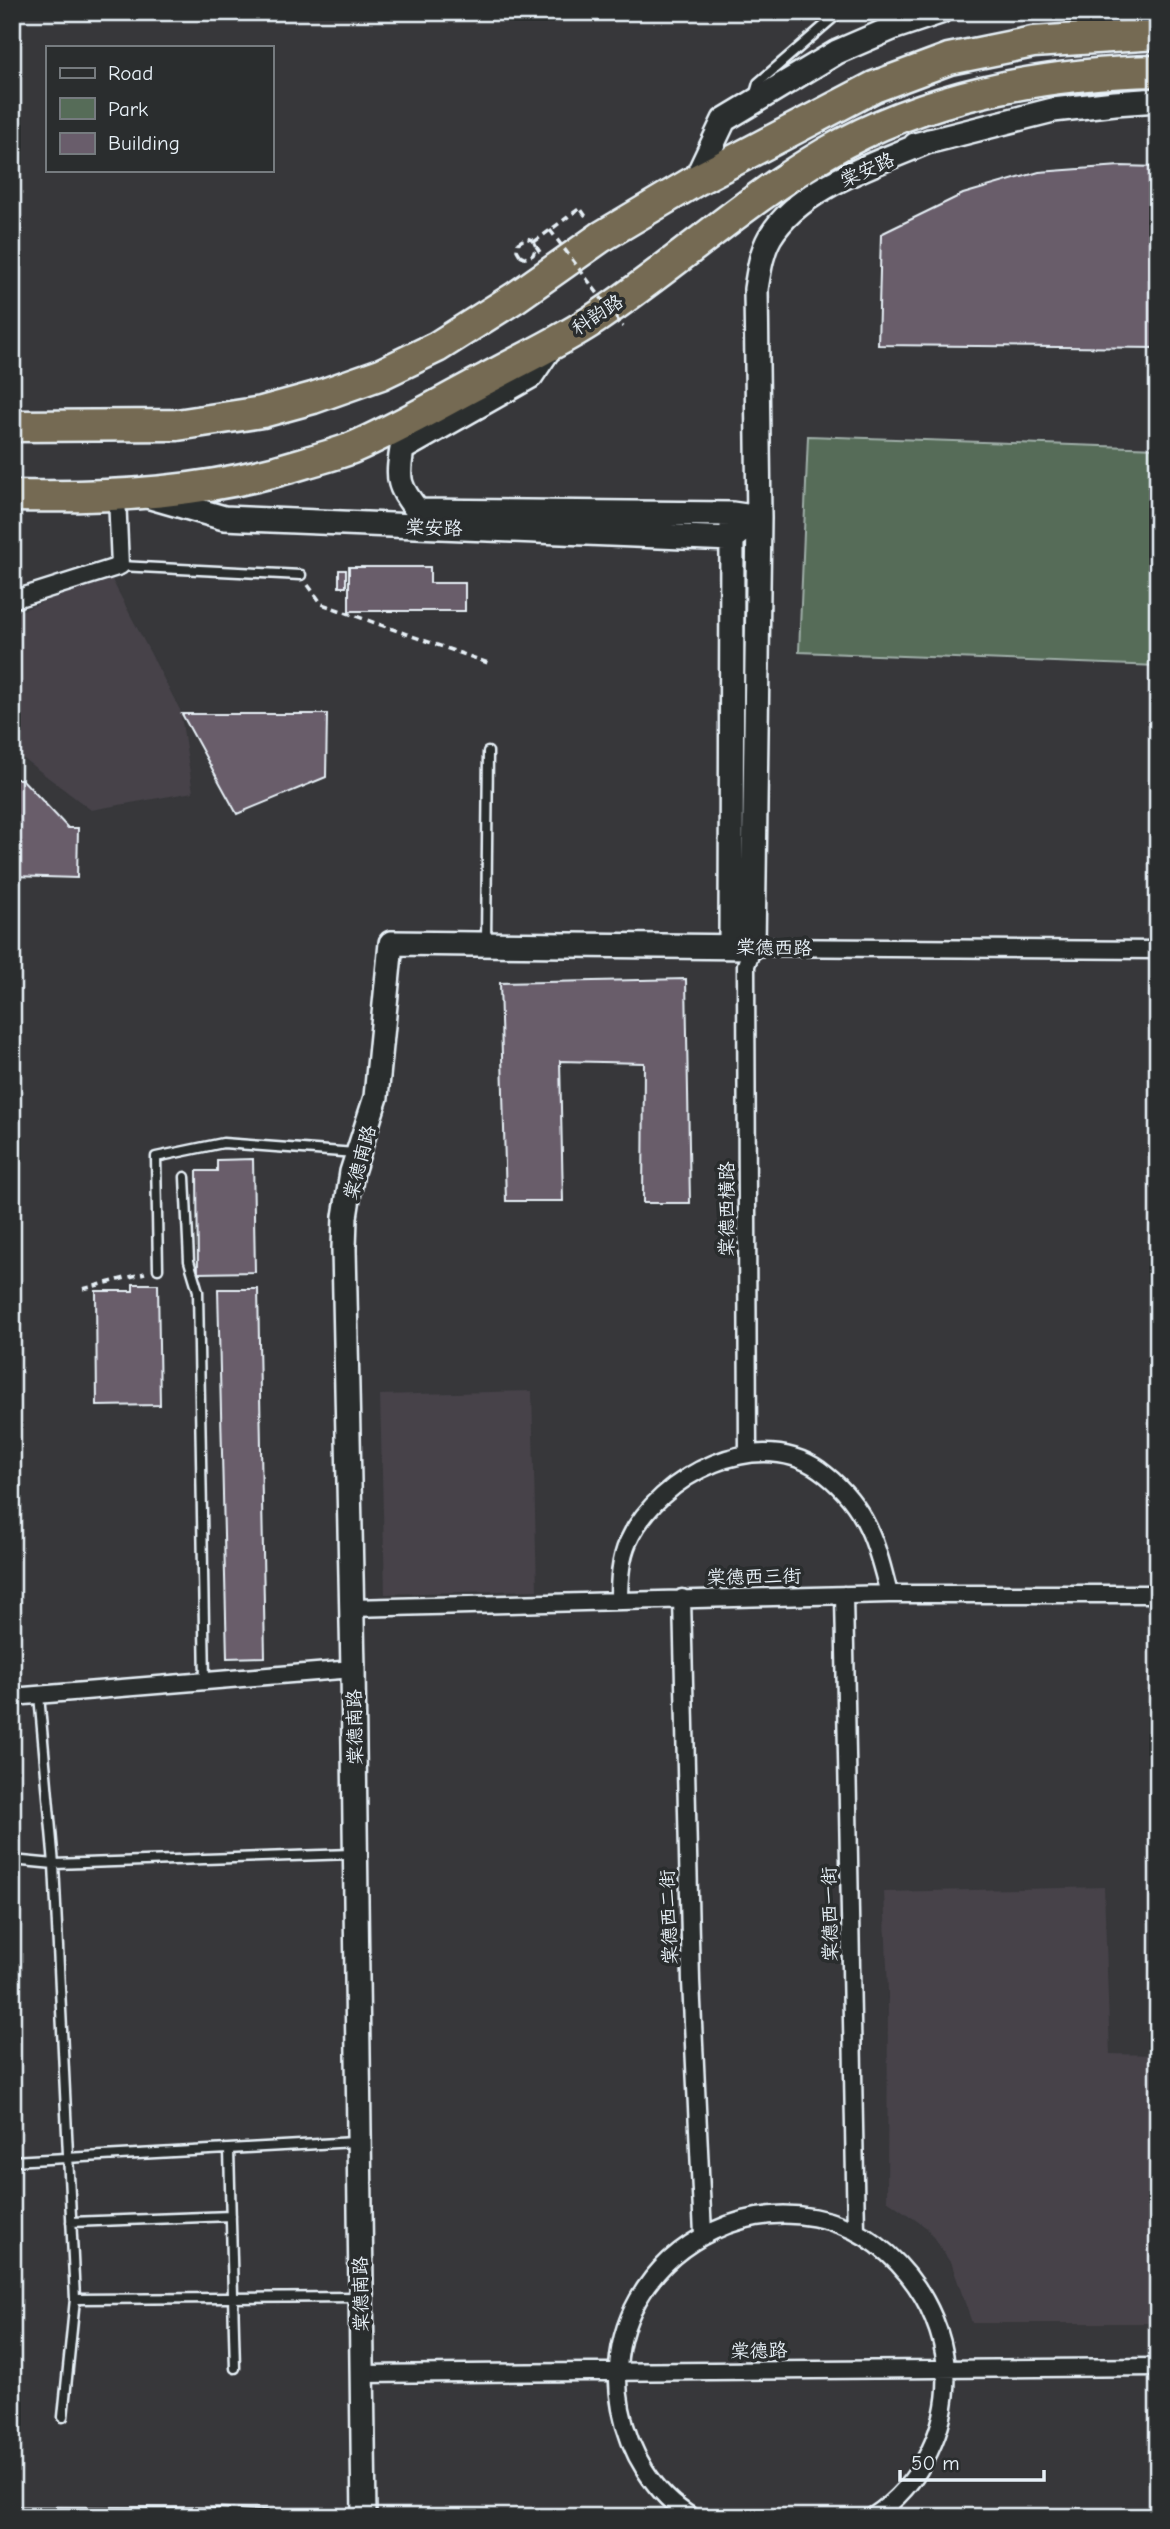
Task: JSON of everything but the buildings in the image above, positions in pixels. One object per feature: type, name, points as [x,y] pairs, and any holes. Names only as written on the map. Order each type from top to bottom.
[{"type":"highway","points":[[12,426],[99,427],[206,422],[262,412],[313,398],[381,374],[438,346],[601,237],[695,181],[874,88],[949,59],[1033,42],[1158,34]]},
{"type":"highway","name":"科韵路","points":[[12,496],[129,495],[190,489],[230,483],[278,471],[350,449],[595,319],[768,191],[827,152],[892,121],[950,101],[1029,82],[1111,72],[1158,71]]},
{"type":"street","points":[[695,181],[724,120],[837,52],[895,27],[940,12]]},
{"type":"street","points":[[768,191],[854,161],[1053,110],[1158,100]]},
{"type":"street","name":"棠安路","points":[[743,952],[759,518],[756,289],[761,261],[770,238],[789,212],[814,193],[929,141]]},
{"type":"street","name":"棠安路","points":[[554,342],[531,376],[402,449],[398,473],[402,491],[418,511],[732,514],[759,518]]},
{"type":"street","points":[[12,600],[120,566],[129,495]]},
{"type":"street","name":"棠安路","points":[[129,495],[224,518],[732,539]]},
{"type":"street","points":[[732,514],[743,952]]},
{"type":"street","points":[[732,539],[759,518]]},
{"type":"street","name":"棠德西路","points":[[391,943],[743,952],[1158,950]]},
{"type":"street","name":"棠德南路","points":[[362,2517],[353,1669],[344,1249],[345,1217],[358,1153],[376,1097],[391,943]]},
{"type":"street","name":"棠德西横路","points":[[743,952],[748,1454]]},
{"type":"street","points":[[619,1600],[620,1574],[628,1542],[663,1495],[685,1479],[724,1460],[770,1452],[786,1454],[803,1461],[824,1473],[839,1487],[870,1528],[889,1594]]},
{"type":"street","name":"棠德西三街","points":[[352,1608],[889,1594],[1158,1594]]},
{"type":"street","name":"棠德西一街","points":[[844,1595],[856,2232]]},
{"type":"street","name":"棠德西二街","points":[[682,1598],[691,1981],[703,2234]]},
{"type":"street","points":[[12,1697],[353,1669]]},
{"type":"street","points":[[692,2517],[664,2494],[646,2473],[633,2449],[623,2423],[618,2395],[622,2340],[631,2314],[644,2290],[660,2268],[680,2249],[727,2223],[779,2214],[806,2216],[831,2222],[856,2232],[880,2247],[900,2265],[918,2287],[941,2338],[946,2369],[946,2393],[941,2421],[932,2447],[901,2493],[872,2517]]},
{"type":"street","name":"棠德路","points":[[361,2374],[1158,2367]]},
{"type":"lane","points":[[752,103],[758,83],[839,12]]},
{"type":"lane","points":[[120,566],[301,575]]},
{"type":"lane","points":[[486,944],[488,752]]},
{"type":"lane","points":[[158,1269],[156,1157],[223,1143],[358,1153]]},
{"type":"lane","points":[[185,1177],[189,1261],[198,1292],[205,1681]]},
{"type":"lane","points":[[39,1695],[54,1864],[75,2299],[64,2417]]},
{"type":"lane","points":[[12,1860],[54,1864],[355,1854]]},
{"type":"lane","points":[[12,2161],[358,2142]]},
{"type":"lane","points":[[229,2150],[235,2368]]},
{"type":"lane","points":[[71,2222],[231,2216]]},
{"type":"lane","points":[[75,2299],[360,2297]]},
{"type":"lane","points":[[12,2512],[218,2513],[299,2517]]},
{"type":"path","points":[[532,240],[523,239],[518,243],[517,250],[520,255],[526,258],[533,256],[536,247],[534,242],[580,208]]},
{"type":"path","points":[[550,230],[622,327]]},
{"type":"path","points":[[301,575],[322,604],[488,663]]},
{"type":"path","points":[[83,1289],[158,1269]]},
{"type":"shaded area","points":[[110,576],[180,710],[193,792],[91,810],[12,750],[12,614]]},
{"type":"shaded area","points":[[532,1391],[537,1590],[385,1594],[380,1395]]},
{"type":"shaded area","points":[[1104,1887],[1110,2054],[1158,2055],[1158,2323],[972,2323],[952,2265],[927,2228],[887,2200],[888,1991],[884,1892]]},
{"type":"green space","points":[[808,436],[1158,448],[1158,666],[799,652]]}]
